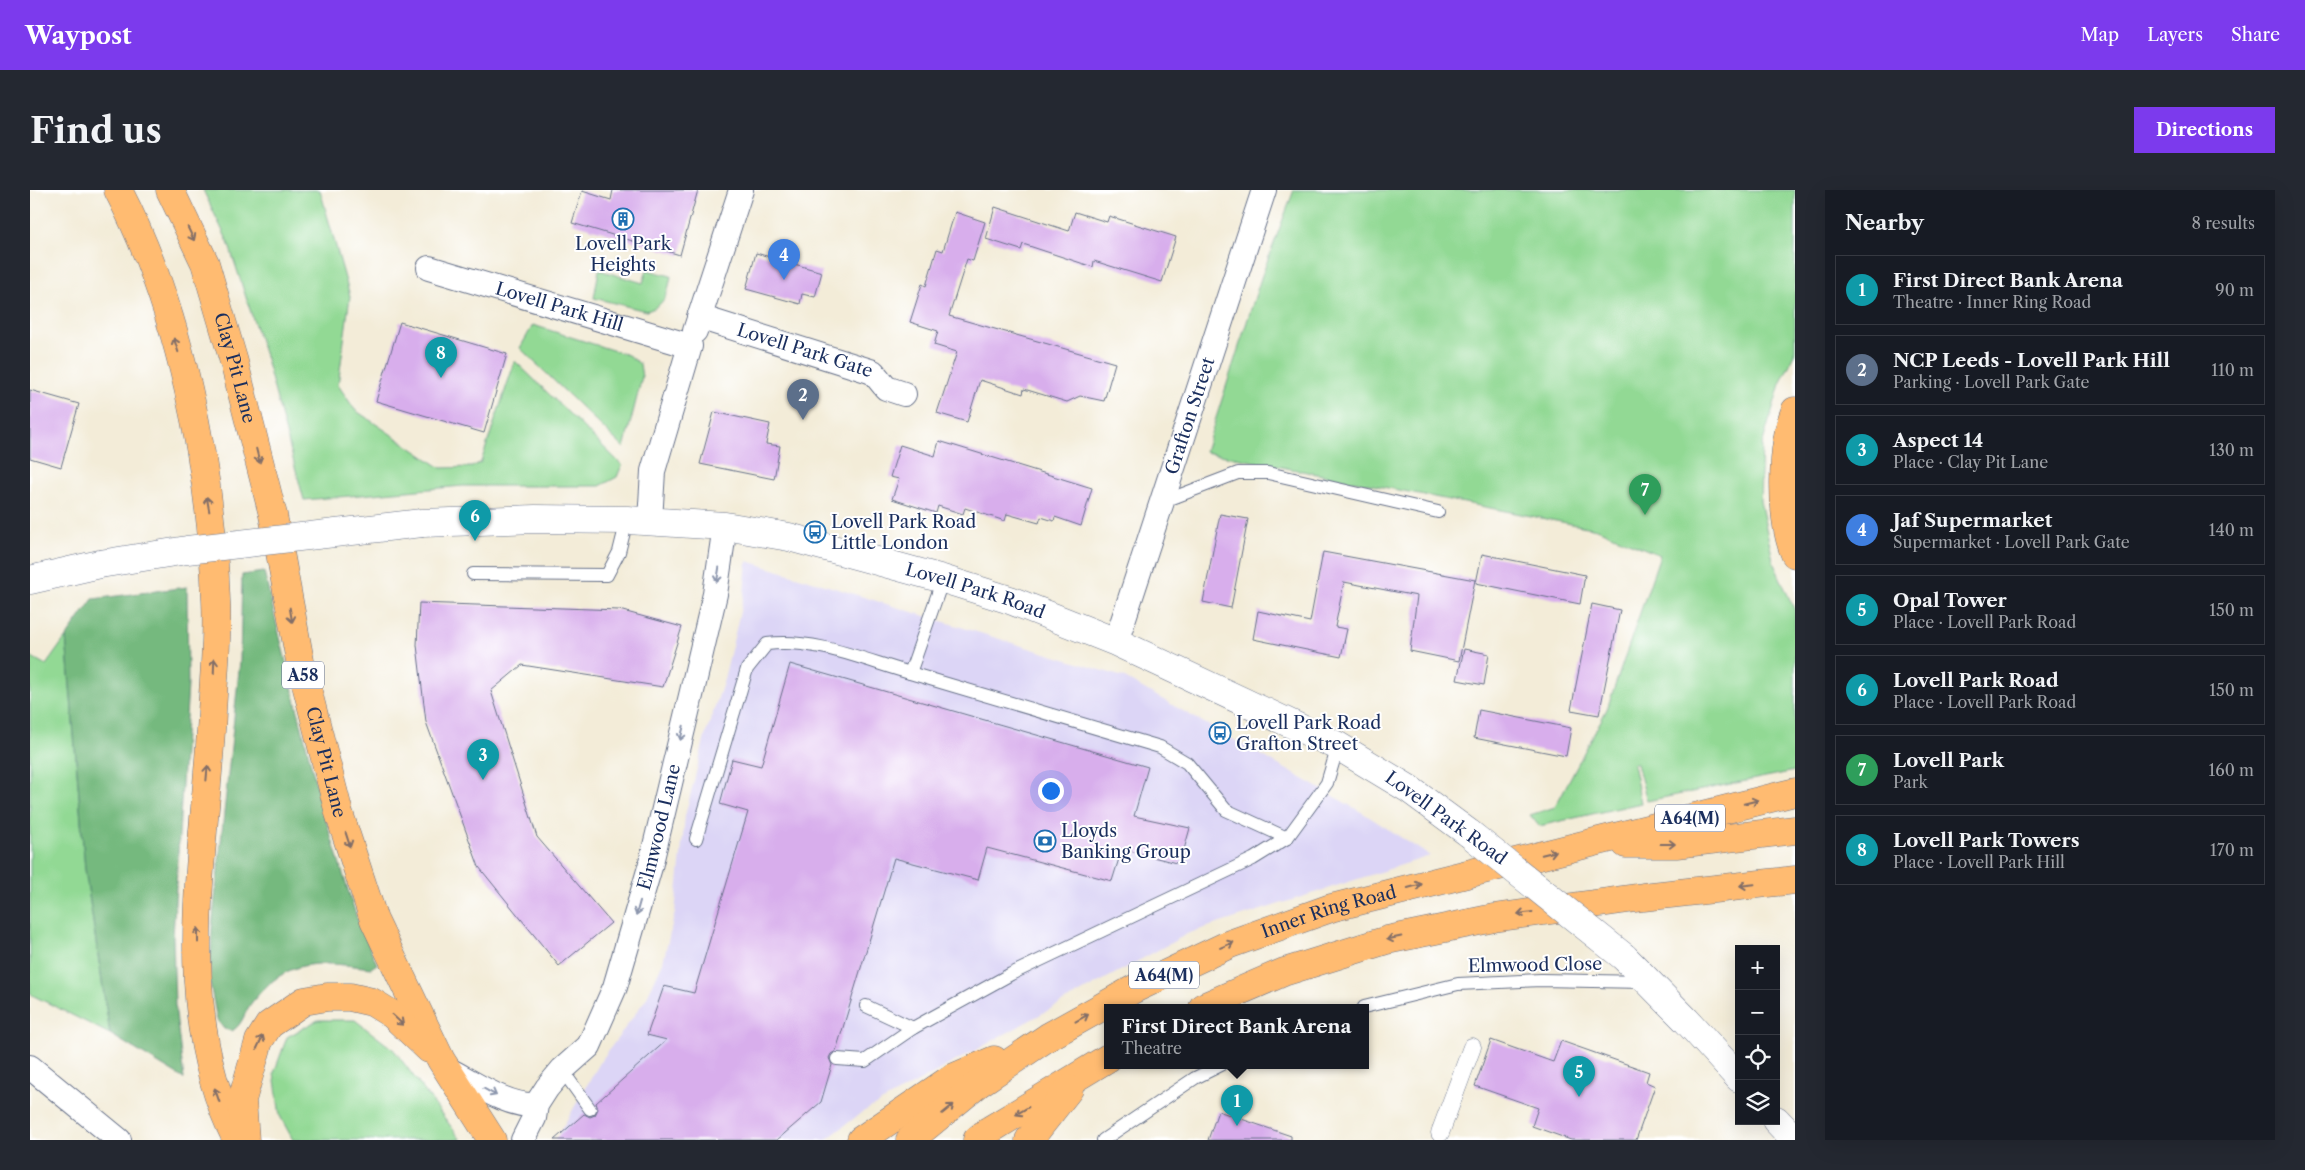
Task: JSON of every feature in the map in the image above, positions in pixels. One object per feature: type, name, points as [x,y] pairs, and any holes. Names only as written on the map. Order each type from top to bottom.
[{"type":"highway","points":[[118,190],[129,212],[157,282],[186,374],[210,514],[216,602],[212,714],[199,868],[199,990],[202,1035],[211,1077],[225,1117],[236,1140]]},
{"type":"highway","name":"Clay Pit Lane","points":[[170,190],[205,263],[234,362],[273,515],[300,661],[339,813],[374,920],[444,1065],[492,1140]]},
{"type":"highway","points":[[1795,411],[1790,422],[1782,486],[1795,554]]},
{"type":"highway","name":"Inner Ring Road","points":[[1107,1004],[1134,989],[1230,944],[1332,908],[1795,792]]},
{"type":"highway","name":"A64(M)","points":[[1584,844],[1676,844],[1795,830]]},
{"type":"highway","name":"A64(M)","points":[[1209,1004],[1284,972],[1387,940],[1494,918],[1643,897],[1795,880]]},
{"type":"highway","points":[[245,1140],[242,1100],[249,1070],[259,1041],[269,1025],[304,1001],[327,997],[350,997],[372,1002],[393,1015],[444,1065]]},
{"type":"highway","name":"Inner Ring Road","points":[[910,1140],[978,1084],[1048,1037],[1104,1006]]},
{"type":"highway","name":"A64(M)","points":[[860,1140],[952,1078],[1048,1037]]},
{"type":"highway","points":[[977,1140],[988,1131],[1104,1061]]},
{"type":"highway","points":[[1029,1140],[1080,1076]]},
{"type":"street","points":[[638,521],[699,317],[741,190]]},
{"type":"street","name":"Grafton Street","points":[[1116,642],[1264,190]]},
{"type":"street","name":"Lovell Park Hill","points":[[429,268],[690,346]]},
{"type":"street","name":"Lovell Park Gate","points":[[699,317],[873,372],[886,388],[904,394]]},
{"type":"street","name":"Lovell Park Road","points":[[30,580],[100,564],[187,550],[422,522],[535,519],[638,521],[725,526],[789,537],[943,579],[1010,600],[1116,642],[1338,746],[1409,789],[1470,834],[1624,957],[1735,1074]]},
{"type":"street","name":"Elmwood Lane","points":[[523,1140],[534,1118],[536,1105],[562,1070],[589,1046],[617,978],[650,867],[694,683],[715,594],[725,526]]},
{"type":"street","points":[[1440,1132],[1472,1047]]},
{"type":"street","points":[[444,1065],[503,1099],[536,1105]]},
{"type":"street","points":[[30,1067],[119,1140]]},
{"type":"street","points":[[1780,1124],[1795,1140]]},
{"type":"lane","points":[[1162,502],[1238,474],[1268,473],[1438,512]]},
{"type":"lane","points":[[473,574],[607,575],[638,521]]},
{"type":"lane","points":[[910,673],[943,579]]},
{"type":"lane","points":[[696,839],[747,669],[767,644],[788,642],[818,646],[1160,747],[1187,763],[1226,810],[1287,838]]},
{"type":"lane","points":[[837,1059],[865,1061],[913,1028],[1011,974],[1253,859],[1287,838],[1327,782],[1338,746]]},
{"type":"lane","name":"Elmwood Close","points":[[1369,1006],[1458,984],[1474,982],[1541,980],[1648,982]]},
{"type":"lane","points":[[866,1006],[913,1028]]},
{"type":"lane","points":[[1103,1140],[1195,1078],[1213,1069]]},
{"type":"lane","points":[[562,1070],[590,1108]]},
{"type":"shaded area","name":"Lloyds Banking Group","points":[[747,561],[1123,677],[1363,813],[1430,856],[1189,933],[861,1113],[826,1140],[559,1140],[557,1137],[601,1061],[646,999],[663,962],[675,912],[685,816],[706,733],[723,683],[744,594]]},
{"type":"green space","points":[[203,190],[320,190],[350,296],[338,385],[355,410],[441,468],[472,467],[481,462],[515,361],[622,465],[617,477],[600,486],[463,486],[304,500],[266,359],[228,242]]},
{"type":"green space","points":[[1294,190],[1795,190],[1795,354],[1780,384],[1762,445],[1760,501],[1774,564],[1795,611],[1795,771],[1647,801],[1637,764],[1633,764],[1641,803],[1539,826],[1530,815],[1555,807],[1607,709],[1660,555],[1597,529],[1205,452],[1261,278]]},
{"type":"green space","points":[[599,270],[643,283],[647,270],[671,276],[661,303],[646,311],[594,298]]},
{"type":"green space","points":[[533,325],[628,355],[640,364],[642,377],[624,448],[520,348]]},
{"type":"green space","points":[[264,572],[321,805],[357,918],[377,964],[371,968],[321,964],[306,965],[293,969],[267,986],[253,1001],[239,1025],[232,1031],[224,1029],[217,1020],[210,983],[212,927],[240,661],[242,575]]},
{"type":"green space","points":[[187,587],[188,684],[173,937],[175,1006],[184,1079],[110,1034],[85,869],[66,637],[93,599]]},
{"type":"green space","points":[[66,637],[85,869],[110,1034],[30,994],[30,656],[46,665]]},
{"type":"green space","points":[[318,1020],[355,1020],[394,1050],[461,1140],[293,1140],[280,1116],[274,1073],[287,1037]]},
{"type":"building","name":"Lovell Park Heights","points":[[613,190],[698,190],[680,255],[572,223],[582,191],[611,200]]},
{"type":"building","points":[[995,207],[1069,231],[1075,212],[1107,222],[1109,216],[1176,237],[1162,282],[1094,261],[1093,267],[1023,244],[1021,250],[986,239]]},
{"type":"building","points":[[955,212],[985,222],[973,261],[967,259],[949,316],[1115,363],[1104,401],[1080,396],[1067,402],[1024,389],[1023,394],[980,380],[967,422],[937,413],[957,352],[934,345],[938,331],[910,322],[922,284],[926,286],[937,249],[943,251]]},
{"type":"building","points":[[756,253],[822,272],[815,297],[802,294],[800,304],[746,289]]},
{"type":"building","points":[[400,322],[507,354],[484,433],[376,401]]},
{"type":"building","points":[[30,390],[79,404],[61,467],[30,458]]},
{"type":"building","points":[[714,412],[770,424],[766,444],[780,446],[774,479],[700,464]]},
{"type":"building","points":[[939,441],[1092,488],[1081,526],[1055,517],[1054,521],[1041,517],[1039,523],[1007,514],[1005,521],[965,508],[963,514],[938,506],[936,513],[892,499],[899,479],[890,477],[900,445],[935,456]]},
{"type":"building","points":[[1220,514],[1248,519],[1231,608],[1203,602]]},
{"type":"building","points":[[1323,552],[1475,580],[1459,661],[1410,651],[1417,596],[1344,582],[1335,627],[1347,629],[1341,657],[1253,639],[1258,611],[1310,622]]},
{"type":"building","points":[[1482,554],[1585,575],[1580,604],[1476,583]]},
{"type":"building","points":[[419,603],[619,610],[682,627],[663,687],[522,665],[491,691],[537,837],[611,923],[559,966],[479,867],[426,722],[417,645]]},
{"type":"building","points":[[1592,604],[1620,610],[1599,715],[1571,710]]},
{"type":"building","points":[[1464,649],[1489,654],[1484,685],[1457,680]]},
{"type":"building","points":[[790,664],[1148,767],[1134,816],[1190,828],[1180,864],[1122,849],[1112,881],[987,848],[978,880],[894,858],[836,1051],[829,1058],[832,1065],[821,1102],[777,1140],[554,1140],[584,1114],[590,1117],[595,1115],[598,1109],[596,1103],[667,1040],[647,1035],[664,986],[694,993],[748,812],[720,804],[732,759],[761,766]]},
{"type":"building","points":[[1479,710],[1571,728],[1566,756],[1474,738]]},
{"type":"building","points":[[1491,1040],[1553,1062],[1561,1041],[1649,1072],[1646,1082],[1655,1086],[1636,1140],[1571,1140],[1532,1126],[1538,1108],[1475,1086]]},
{"type":"building","points":[[1218,1111],[1291,1136],[1291,1140],[1208,1140]]},
{"type":"place","name":"Lovell Park Heights","points":[[623,219]]},
{"type":"place","name":"Jaf Supermarket","points":[[784,280]]},
{"type":"place","name":"Lovell Park Towers","points":[[441,378]]},
{"type":"place","name":"NCP Leeds - Lovell Park Hill","points":[[803,420]]},
{"type":"place","name":"Lovell Park","points":[[1645,515]]},
{"type":"place","name":"Lovell Park Road Little London","points":[[815,532]]},
{"type":"place","name":"Lovell Park Road","points":[[475,541]]},
{"type":"place","name":"Lovell Park Road Grafton Street","points":[[1220,733]]},
{"type":"place","name":"Aspect 14","points":[[483,780]]},
{"type":"place","name":"Lloyds Banking Group","points":[[1045,841]]},
{"type":"place","name":"Opal Tower","points":[[1579,1097]]},
{"type":"place","name":"First Direct Bank Arena","points":[[1237,1126]]}]
